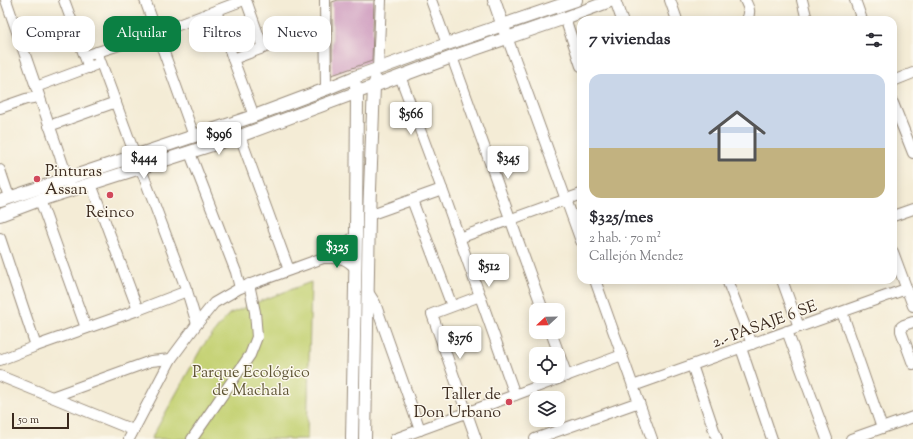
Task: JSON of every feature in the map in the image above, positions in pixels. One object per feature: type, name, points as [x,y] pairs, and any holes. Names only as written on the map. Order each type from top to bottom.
[{"type":"main road","points":[[494,0],[507,37]]},
{"type":"main road","points":[[5,199],[254,116],[355,77],[502,25],[559,3],[576,0]]},
{"type":"main road","points":[[0,215],[40,200],[141,169],[240,136],[507,37],[614,0]]},
{"type":"main road","points":[[365,439],[369,215],[374,86],[378,69]]},
{"type":"main road","points":[[352,439],[356,269],[357,93],[355,77]]},
{"type":"main road","points":[[355,285],[368,288]]},
{"type":"street","points":[[64,0],[89,68]]},
{"type":"street","points":[[145,0],[150,16]]},
{"type":"street","points":[[181,24],[245,0],[263,48],[233,59]]},
{"type":"street","points":[[325,0],[325,16]]},
{"type":"street","points":[[378,69],[381,0]]},
{"type":"street","points":[[431,0],[447,44]]},
{"type":"street","points":[[614,0],[620,16]]},
{"type":"street","points":[[670,0],[676,16]]},
{"type":"street","points":[[745,0],[750,10],[749,16]]},
{"type":"street","points":[[802,0],[806,16]]},
{"type":"street","points":[[855,0],[861,16]]},
{"type":"street","points":[[5,1],[72,190]]},
{"type":"street","points":[[216,11],[254,116]]},
{"type":"street","points":[[565,18],[577,54]]},
{"type":"street","points":[[507,37],[577,230]]},
{"type":"street","points":[[85,56],[103,50]]},
{"type":"street","points":[[97,52],[135,155]]},
{"type":"street","points":[[163,52],[194,136]]},
{"type":"street","points":[[325,52],[326,89]]},
{"type":"street","points":[[452,57],[540,303]]},
{"type":"street","points":[[0,108],[26,99],[101,63]]},
{"type":"street","points":[[897,80],[913,74]]},
{"type":"street","points":[[400,76],[515,395]]},
{"type":"street","points":[[49,126],[116,102]]},
{"type":"street","points":[[897,113],[913,153]]},
{"type":"street","points":[[240,136],[289,270]]},
{"type":"street","points":[[190,153],[236,272],[244,286],[255,312],[257,337],[250,355],[192,439]]},
{"type":"street","points":[[141,169],[187,291],[197,324]]},
{"type":"street","points":[[0,170],[5,199]]},
{"type":"street","points":[[91,184],[138,310]]},
{"type":"street","points":[[369,215],[442,189]]},
{"type":"street","points":[[459,238],[577,195]]},
{"type":"street","points":[[40,200],[86,328]]},
{"type":"street","points":[[412,200],[452,306]]},
{"type":"street","points":[[897,215],[913,209]]},
{"type":"street","points":[[0,376],[131,434],[172,359],[214,303],[244,286],[323,258],[356,236]]},
{"type":"street","points":[[0,238],[36,346]]},
{"type":"street","points":[[323,258],[345,259],[356,269]]},
{"type":"street","points":[[897,263],[913,306]]},
{"type":"street","points":[[596,284],[652,439]]},
{"type":"street","points":[[729,284],[752,344]]},
{"type":"street","points":[[783,284],[799,327]]},
{"type":"street","points":[[368,288],[375,302],[416,434]]},
{"type":"street","name":"2.- PASAJE 6 SE","points":[[633,386],[906,289]]},
{"type":"street","points":[[0,360],[187,291]]},
{"type":"street","points":[[476,439],[432,314],[480,296]]},
{"type":"street","points":[[842,312],[882,428]]},
{"type":"street","points":[[913,322],[901,327],[901,331],[913,364]]},
{"type":"street","points":[[787,331],[827,439]]},
{"type":"street","points":[[554,339],[567,376]]},
{"type":"street","points":[[741,348],[772,439]]},
{"type":"street","points":[[395,439],[416,434],[467,413],[622,355]]},
{"type":"street","points":[[52,398],[151,361],[172,359]]},
{"type":"street","points":[[692,365],[717,439]]},
{"type":"street","points":[[535,439],[639,402]]},
{"type":"street","points":[[851,439],[913,417]]},
{"type":"green space","name":"Parque Ecológico de Machala","points":[[311,282],[307,439],[151,439],[202,347],[229,314]]},
{"type":"building","points":[[338,0],[374,0],[372,61],[332,75],[332,2]]},
{"type":"place","name":"Pinturas Assan","points":[[37,179]]},
{"type":"place","name":"Reinco","points":[[110,195]]},
{"type":"place","name":"Taller de Don Urbano","points":[[509,402]]}]
